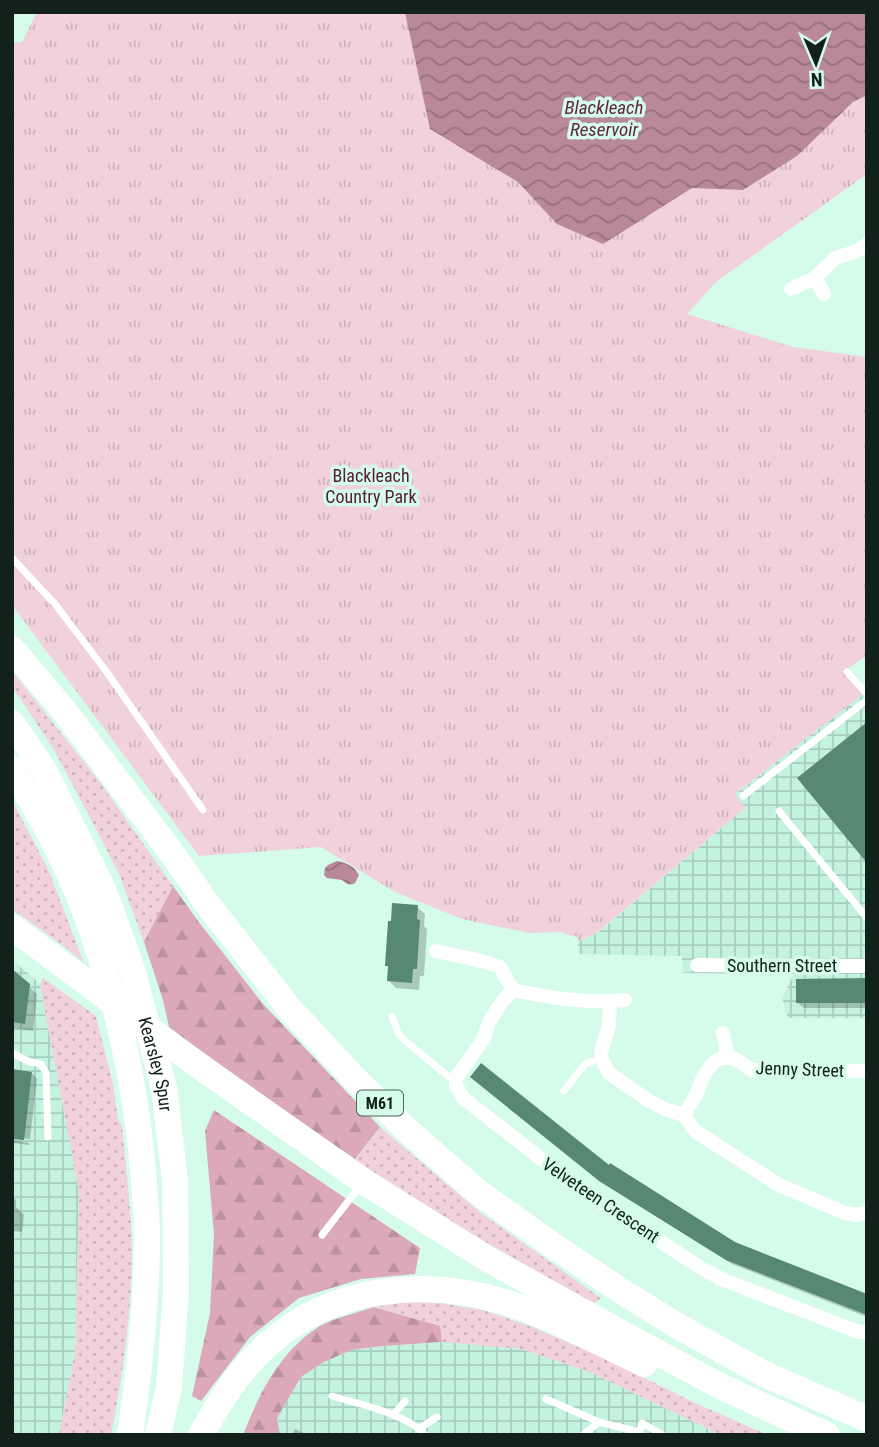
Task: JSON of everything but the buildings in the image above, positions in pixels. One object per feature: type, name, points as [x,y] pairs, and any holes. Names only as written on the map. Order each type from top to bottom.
[{"type":"highway","name":"M61","points":[[12,649],[66,713],[205,901],[288,1007],[408,1131],[478,1192],[618,1289],[764,1374],[867,1419]]},
{"type":"highway","name":"Kearsley Spur","points":[[12,723],[44,770],[103,889],[132,969],[164,1088],[175,1180],[176,1290],[169,1388],[158,1435]]},
{"type":"highway","name":"Kearsley Spur","points":[[12,768],[61,856],[94,936],[126,1055],[140,1131],[147,1245],[144,1330],[130,1435]]},
{"type":"highway","points":[[12,927],[181,1054],[363,1181],[486,1258],[724,1388],[827,1435]]},
{"type":"highway","points":[[201,1435],[219,1402],[245,1368],[266,1345],[290,1326],[318,1310],[352,1297],[393,1290],[431,1289],[508,1303],[716,1396],[821,1435]]},
{"type":"street","points":[[792,289],[816,278],[835,258],[855,252],[867,244]]},
{"type":"street","points":[[816,278],[824,294]]},
{"type":"street","points":[[436,951],[500,967],[513,990],[561,1000],[625,1000]]},
{"type":"street","name":"Southern Street","points":[[697,965],[867,966]]},
{"type":"street","points":[[456,1078],[483,1040],[489,1021],[513,990]]},
{"type":"street","points":[[610,1002],[609,1025],[601,1053],[609,1073],[649,1101],[684,1115],[695,1131],[779,1185],[845,1213],[867,1213]]},
{"type":"street","points":[[684,1115],[708,1068],[718,1060],[728,1058],[723,1033]]},
{"type":"street","name":"Jenny Street","points":[[728,1058],[737,1060],[752,1070],[867,1071]]},
{"type":"street","name":"Velveteen Crescent","points":[[456,1078],[456,1086],[463,1098],[555,1170],[702,1268],[724,1280],[867,1333]]},
{"type":"lane","points":[[12,558],[55,604],[204,810]]},
{"type":"lane","points":[[848,672],[867,694]]},
{"type":"lane","points":[[743,796],[867,700]]},
{"type":"lane","points":[[779,811],[867,918]]},
{"type":"lane","points":[[392,1016],[403,1039],[449,1077],[456,1078]]},
{"type":"lane","points":[[12,1053],[41,1064],[47,1073],[48,1137]]},
{"type":"lane","points":[[564,1091],[585,1064],[601,1058]]},
{"type":"lane","points":[[322,1235],[363,1181]]},
{"type":"lane","points":[[331,1396],[393,1415],[423,1432],[437,1417]]},
{"type":"lane","points":[[546,1399],[599,1422],[639,1434],[642,1423],[663,1435]]},
{"type":"lane","points":[[393,1415],[405,1401]]},
{"type":"lane","points":[[583,1435],[599,1422]]},
{"type":"shaded area","points":[[867,691],[867,1018],[788,1018],[782,998],[794,974],[683,973],[682,956],[579,954],[578,942],[600,931],[745,808],[734,795]]},
{"type":"shaded area","points":[[12,959],[40,984],[79,1193],[75,1352],[59,1435],[12,1435]]},
{"type":"shaded area","points":[[449,1342],[521,1349],[590,1372],[721,1435],[280,1435],[277,1418],[301,1377],[324,1362],[351,1350]]},
{"type":"green space","name":"Blackleach Country Park","points":[[37,12],[867,12],[867,174],[716,282],[687,314],[793,347],[867,357],[867,655],[845,671],[863,694],[735,794],[745,808],[599,931],[578,942],[577,937],[560,932],[530,933],[462,919],[395,892],[321,847],[199,856],[12,605],[12,43],[22,42]]},
{"type":"green space","points":[[12,671],[99,781],[173,886],[144,942],[119,874],[95,827],[54,750],[12,688]]},
{"type":"green space","points":[[12,800],[48,869],[84,963],[12,909]]},
{"type":"green space","points":[[173,886],[263,1004],[380,1127],[355,1159],[265,1098],[169,1027],[144,942]]},
{"type":"green space","points":[[43,978],[96,1016],[113,1084],[118,1119],[122,1126],[131,1218],[132,1272],[126,1342],[111,1435],[59,1435],[75,1352],[79,1193],[40,984]]},
{"type":"green space","points":[[214,1110],[420,1248],[415,1274],[361,1279],[299,1298],[250,1337],[201,1401],[192,1396],[210,1313],[214,1235],[205,1131]]},
{"type":"green space","points":[[380,1127],[481,1213],[601,1298],[593,1304],[436,1213],[355,1160]]},
{"type":"green space","points":[[407,1302],[439,1303],[483,1310],[532,1327],[768,1435],[721,1435],[590,1372],[521,1349],[442,1342],[440,1326],[373,1307]]},
{"type":"green space","points":[[373,1307],[440,1326],[442,1342],[351,1350],[324,1362],[301,1377],[277,1418],[280,1435],[243,1435],[263,1390],[281,1362],[304,1338],[322,1325]]},
{"type":"water","name":"Blackleach Reservoir","points":[[405,12],[867,12],[867,95],[853,102],[797,156],[743,190],[692,188],[603,244],[557,224],[518,182],[430,129]]},
{"type":"water","points":[[337,861],[350,865],[357,872],[359,875],[355,883],[348,884],[324,875],[325,868]]}]
